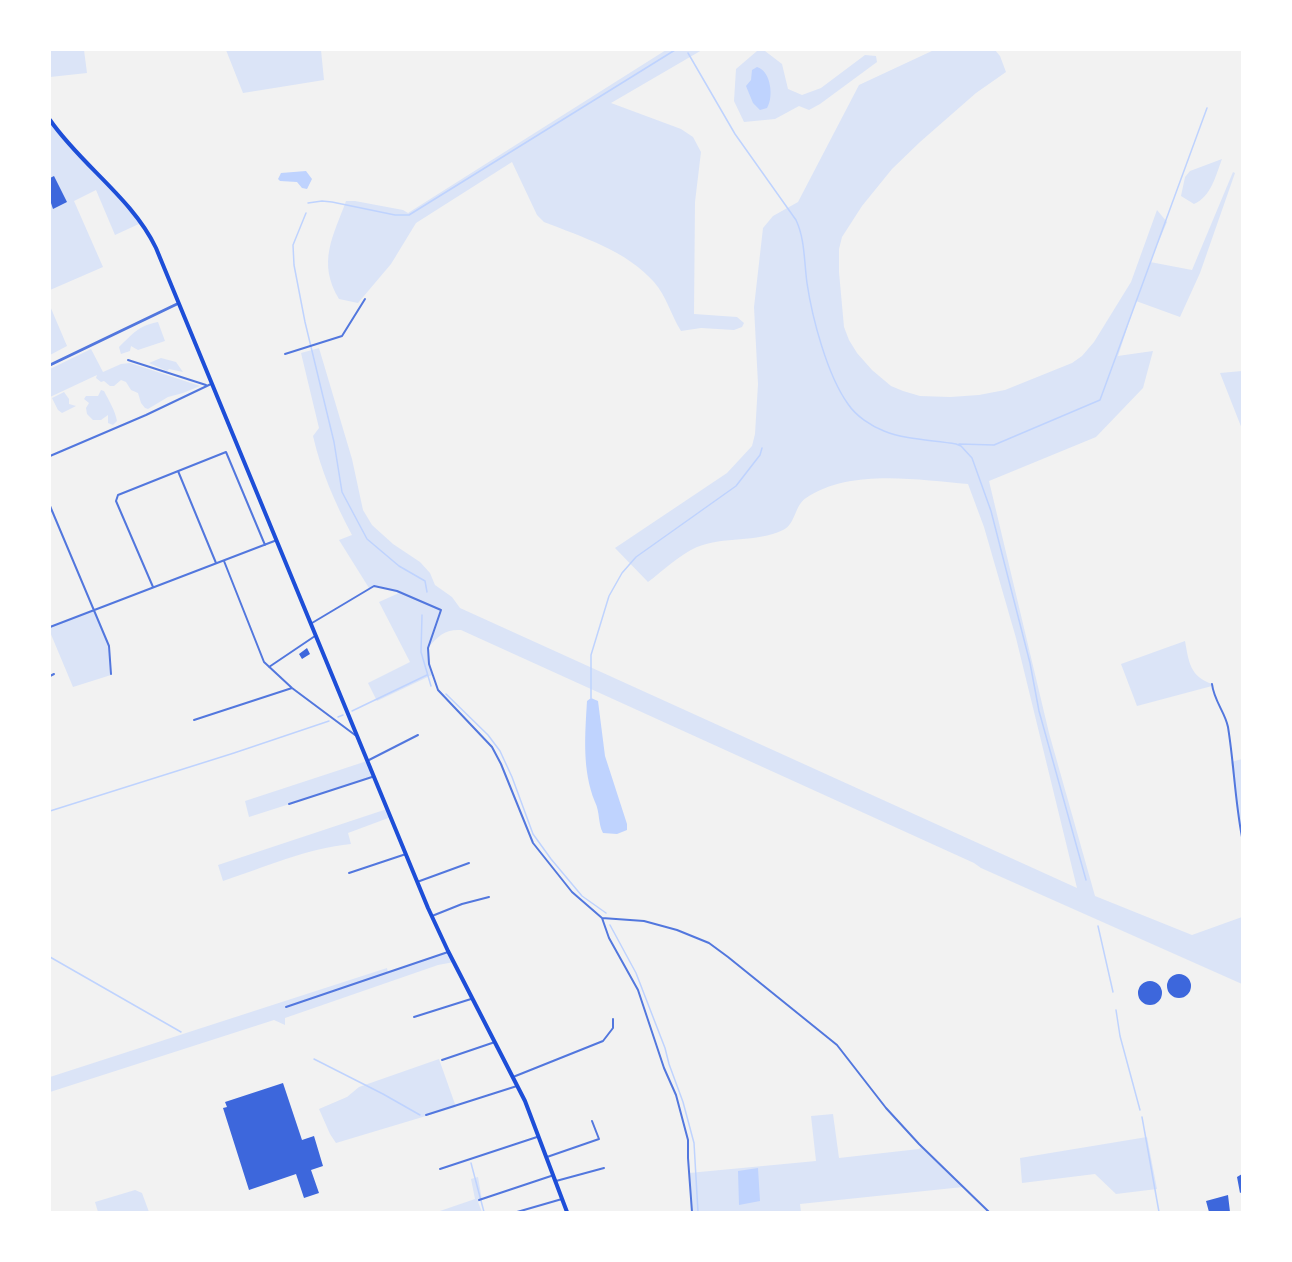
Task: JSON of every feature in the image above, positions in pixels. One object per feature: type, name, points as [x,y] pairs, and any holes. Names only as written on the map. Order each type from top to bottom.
[{"type":"main road","points":[[50,120],[70,147],[128,207],[148,233],[417,882],[448,951],[513,1077],[539,1136],[567,1212]]},
{"type":"street","points":[[285,354],[342,336],[365,299]]},
{"type":"street","points":[[50,365],[177,304]]},
{"type":"street","points":[[128,360],[206,385]]},
{"type":"street","points":[[50,456],[146,415],[211,383]]},
{"type":"street","points":[[153,587],[116,501],[118,495],[226,452],[266,544]]},
{"type":"street","points":[[178,471],[216,563]]},
{"type":"street","points":[[50,506],[109,646],[111,674]]},
{"type":"street","points":[[50,627],[277,540]]},
{"type":"street","points":[[224,560],[264,662],[292,688],[357,736]]},
{"type":"street","points":[[311,623],[369,588],[378,586],[397,591],[441,610],[428,648],[429,664],[438,690],[492,747],[538,851],[572,892],[602,918],[609,938],[638,990],[664,1068],[676,1095],[688,1140],[692,1212]]},
{"type":"street","points":[[269,667],[315,636]]},
{"type":"street","points":[[50,676],[54,674]]},
{"type":"street","points":[[1212,684],[1214,696],[1228,725],[1242,837]]},
{"type":"street","points":[[194,720],[292,688]]},
{"type":"street","points":[[367,761],[418,735]]},
{"type":"street","points":[[289,804],[374,777]]},
{"type":"street","points":[[349,873],[406,854]]},
{"type":"street","points":[[417,882],[470,863]]},
{"type":"street","points":[[432,916],[462,904],[489,897]]},
{"type":"street","points":[[602,918],[644,921],[677,930],[709,943],[728,957],[837,1045],[886,1108],[919,1144],[989,1212]]},
{"type":"street","points":[[286,1007],[448,951]]},
{"type":"street","points":[[414,1017],[472,998]]},
{"type":"street","points":[[513,1077],[603,1041],[613,1028],[614,1018]]},
{"type":"street","points":[[442,1060],[495,1042]]},
{"type":"street","points":[[426,1115],[517,1086]]},
{"type":"street","points":[[547,1157],[599,1139],[592,1121]]},
{"type":"street","points":[[440,1170],[539,1136]]},
{"type":"street","points":[[556,1181],[604,1168]]},
{"type":"street","points":[[479,1200],[554,1175]]},
{"type":"street","points":[[518,1212],[562,1199]]},
{"type":"shaded area","points":[[50,50],[84,50],[87,73],[50,77]]},
{"type":"shaded area","points":[[226,50],[321,50],[324,80],[243,93]]},
{"type":"shaded area","points":[[666,50],[702,50],[611,103],[681,129],[693,137],[701,152],[695,202],[694,314],[737,317],[744,323],[742,327],[734,330],[701,328],[681,331],[662,294],[643,271],[617,253],[544,222],[537,215],[512,162],[416,223],[391,264],[358,303],[339,299],[332,286],[328,261],[332,238],[346,201],[403,210],[408,213]]},
{"type":"shaded area","points":[[934,50],[995,50],[1006,72],[976,93],[892,169],[862,206],[842,237],[839,249],[844,327],[849,340],[872,370],[891,386],[903,391],[920,396],[979,395],[1005,390],[1072,363],[1082,356],[1094,342],[1131,282],[1157,210],[1167,222],[1150,262],[1192,270],[1233,172],[1235,173],[1200,273],[1180,317],[1136,301],[1118,356],[1153,351],[1143,388],[1096,437],[989,481],[1049,733],[1095,896],[1192,935],[1242,917],[1242,984],[981,868],[461,630],[442,634],[428,648],[432,675],[377,701],[368,683],[410,662],[379,602],[399,593],[378,586],[369,588],[339,540],[352,535],[329,487],[316,449],[313,436],[319,428],[301,353],[319,348],[352,459],[363,510],[372,525],[393,544],[420,562],[430,573],[435,585],[452,597],[460,608],[1077,888],[1016,638],[984,527],[968,484],[885,478],[843,483],[824,489],[802,501],[790,524],[783,530],[762,537],[697,547],[678,558],[648,582],[615,548],[727,473],[752,446],[755,434],[758,384],[754,307],[763,228],[773,216],[798,202],[859,85]]},
{"type":"shaded area","points":[[757,51],[765,51],[782,64],[788,89],[802,95],[821,88],[865,55],[876,56],[877,62],[809,110],[799,106],[775,119],[744,122],[734,101],[736,69]]},
{"type":"shaded area","points":[[50,120],[141,223],[115,235],[96,190],[74,201],[103,267],[50,290]]},
{"type":"shaded area","points":[[1222,159],[1209,191],[1200,201],[1194,204],[1181,196],[1185,177],[1190,171]]},
{"type":"shaded area","points":[[50,306],[67,346],[50,355]]},
{"type":"shaded area","points":[[158,322],[165,341],[138,350],[131,346],[130,351],[121,354],[119,347],[132,334],[140,328]]},
{"type":"shaded area","points":[[91,349],[103,372],[121,364],[130,363],[200,386],[168,397],[148,409],[141,403],[138,393],[131,390],[126,382],[121,380],[114,386],[110,386],[96,378],[97,375],[50,397],[50,369]]},
{"type":"shaded area","points":[[161,358],[176,362],[183,372],[169,369],[167,371],[149,363]]},
{"type":"shaded area","points":[[1242,371],[1242,429],[1220,373]]},
{"type":"shaded area","points":[[101,390],[104,391],[115,413],[117,421],[113,425],[108,423],[108,415],[101,420],[93,420],[87,414],[86,408],[89,403],[84,399],[86,396],[98,396]]},
{"type":"shaded area","points":[[64,392],[69,399],[69,404],[76,406],[62,413],[52,398]]},
{"type":"shaded area","points":[[93,610],[109,646],[111,675],[73,687],[50,627]]},
{"type":"shaded area","points":[[1185,641],[1195,673],[1212,686],[1137,706],[1121,664]]},
{"type":"shaded area","points":[[1242,759],[1242,837],[1231,762]]},
{"type":"shaded area","points":[[367,761],[374,777],[249,817],[245,801]]},
{"type":"shaded area","points":[[387,809],[391,817],[348,833],[351,844],[303,854],[223,881],[218,865]]},
{"type":"shaded area","points":[[448,951],[454,962],[438,965],[285,1018],[285,1025],[274,1020],[50,1092],[50,1077],[387,968],[388,973]]},
{"type":"shaded area","points":[[439,1059],[456,1107],[336,1143],[319,1109],[347,1097],[359,1087]]},
{"type":"shaded area","points":[[833,1114],[839,1158],[921,1147],[963,1187],[800,1204],[801,1212],[692,1212],[689,1173],[816,1161],[811,1116]]},
{"type":"shaded area","points":[[1147,1137],[1157,1189],[1116,1194],[1095,1174],[1022,1183],[1020,1158]]},
{"type":"shaded area","points":[[478,1177],[482,1200],[478,1202],[482,1212],[437,1212],[475,1199],[471,1179]]},
{"type":"shaded area","points":[[135,1190],[142,1193],[149,1212],[98,1212],[95,1202]]},
{"type":"water","points":[[757,67],[762,69],[768,79],[771,91],[767,108],[760,110],[753,103],[746,86],[751,80],[752,70]]},
{"type":"water","points":[[306,171],[312,179],[307,189],[302,188],[297,182],[278,179],[281,173]]},
{"type":"water","points":[[591,698],[598,701],[605,756],[627,824],[627,830],[617,834],[603,833],[588,778],[585,752],[587,701]]},
{"type":"water","points":[[758,1168],[760,1201],[739,1205],[738,1171]]},
{"type":"building","points":[[54,176],[67,202],[53,209],[50,200],[50,178]]},
{"type":"building","points":[[307,648],[310,654],[302,659],[299,654]]},
{"type":"building","points":[[1179,974],[1187,978],[1191,986],[1187,994],[1179,998],[1171,994],[1167,986],[1171,978]]},
{"type":"building","points":[[1150,981],[1158,985],[1162,993],[1158,1001],[1150,1005],[1142,1001],[1138,993],[1142,985]]},
{"type":"building","points":[[283,1083],[302,1140],[314,1136],[323,1166],[311,1170],[319,1193],[304,1198],[296,1174],[249,1190],[223,1108],[227,1107],[225,1102]]},
{"type":"building","points":[[1242,1174],[1242,1192],[1240,1193],[1237,1177]]},
{"type":"building","points":[[1228,1195],[1230,1212],[1209,1212],[1206,1201]]},
{"type":"waterway","points":[[308,203],[332,202],[395,215],[409,215],[675,50]]},
{"type":"waterway","points":[[688,53],[735,134],[796,220],[803,242],[807,283],[817,329],[833,378],[848,404],[859,416],[879,429],[901,436],[956,444],[972,458],[991,511],[1030,663],[1039,711],[1086,880]]},
{"type":"waterway","points":[[959,444],[994,445],[1100,400],[1207,108]]},
{"type":"waterway","points":[[306,213],[293,245],[294,265],[305,322],[334,442],[342,492],[367,539],[399,566],[425,581],[427,592]]},
{"type":"waterway","points":[[591,698],[591,655],[609,596],[622,573],[636,557],[736,486],[760,455],[762,448]]},
{"type":"waterway","points":[[422,615],[421,652],[431,686]]},
{"type":"waterway","points":[[352,711],[427,675]]},
{"type":"waterway","points":[[446,694],[488,735],[500,751],[533,834],[551,859],[582,896],[606,913]]},
{"type":"waterway","points":[[338,717],[343,715]]},
{"type":"waterway","points":[[50,811],[329,721]]},
{"type":"waterway","points":[[610,925],[636,973],[683,1102],[694,1143],[698,1212]]},
{"type":"waterway","points":[[1098,926],[1113,992]]},
{"type":"waterway","points":[[50,957],[181,1032]]},
{"type":"waterway","points":[[1116,1010],[1120,1036],[1140,1110]]},
{"type":"waterway","points":[[314,1059],[420,1115]]},
{"type":"waterway","points":[[1142,1117],[1159,1212]]},
{"type":"waterway","points":[[471,1163],[484,1212]]}]
